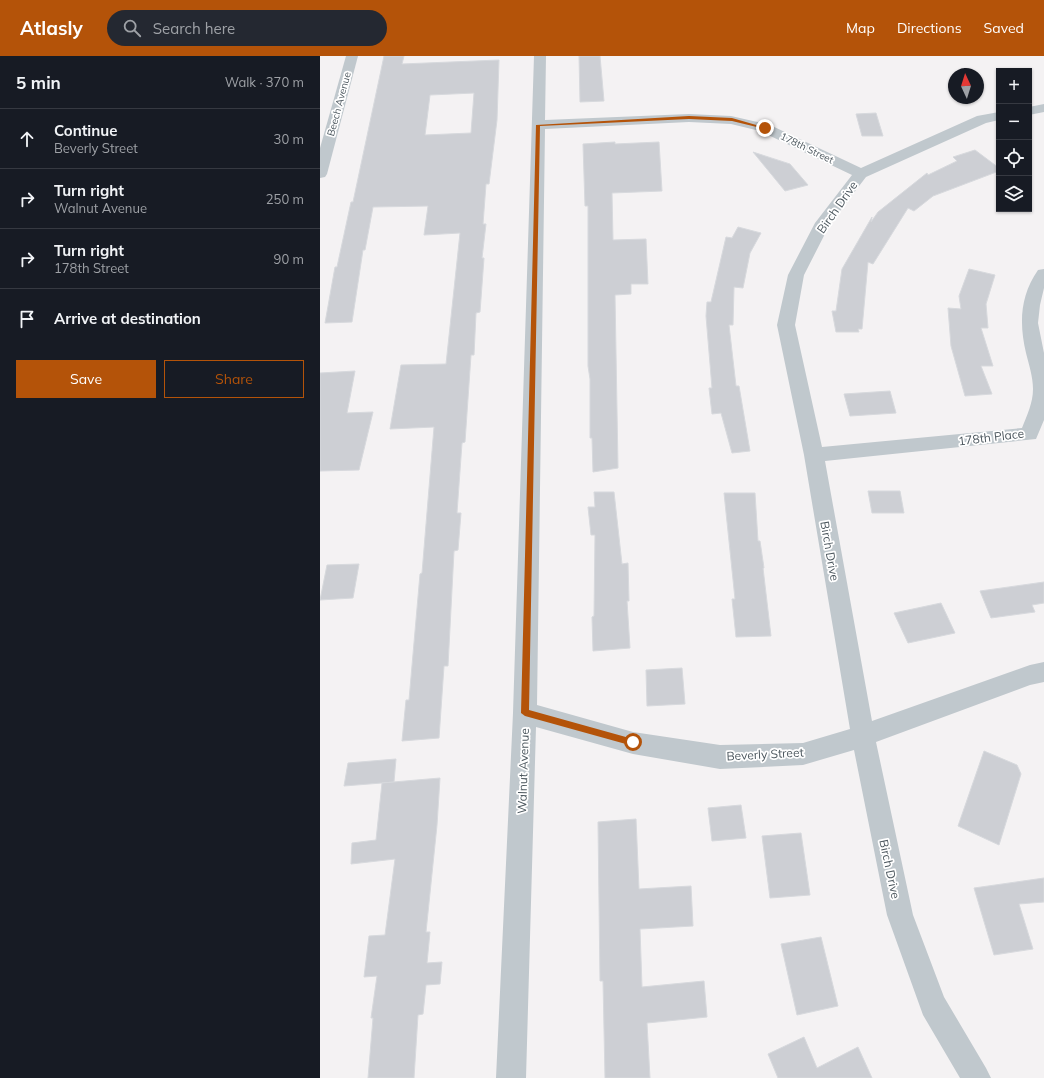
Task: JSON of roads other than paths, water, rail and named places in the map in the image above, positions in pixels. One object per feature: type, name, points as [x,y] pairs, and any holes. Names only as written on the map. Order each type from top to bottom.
[{"type":"street","name":"Beech Avenue","points":[[320,174],[352,56]]},
{"type":"street","name":"Walnut Avenue","points":[[511,1078],[525,713],[540,56]]},
{"type":"street","points":[[1032,110],[1044,108]]},
{"type":"street","name":"Birch Drive","points":[[976,1078],[933,1005],[900,915],[863,736],[814,455],[786,326],[796,275],[823,223],[861,174],[982,119],[996,117]]},
{"type":"street","name":"178th Street","points":[[538,125],[689,118],[732,120],[765,128],[861,174]]},
{"type":"street","name":"178th Place","points":[[814,455],[1029,434],[1042,396],[1040,375],[1031,336],[1032,300],[1038,281],[1044,274]]},
{"type":"street","name":"Beverly Street","points":[[525,713],[633,742],[720,757],[803,754],[863,736],[1030,674],[1044,672]]}]
